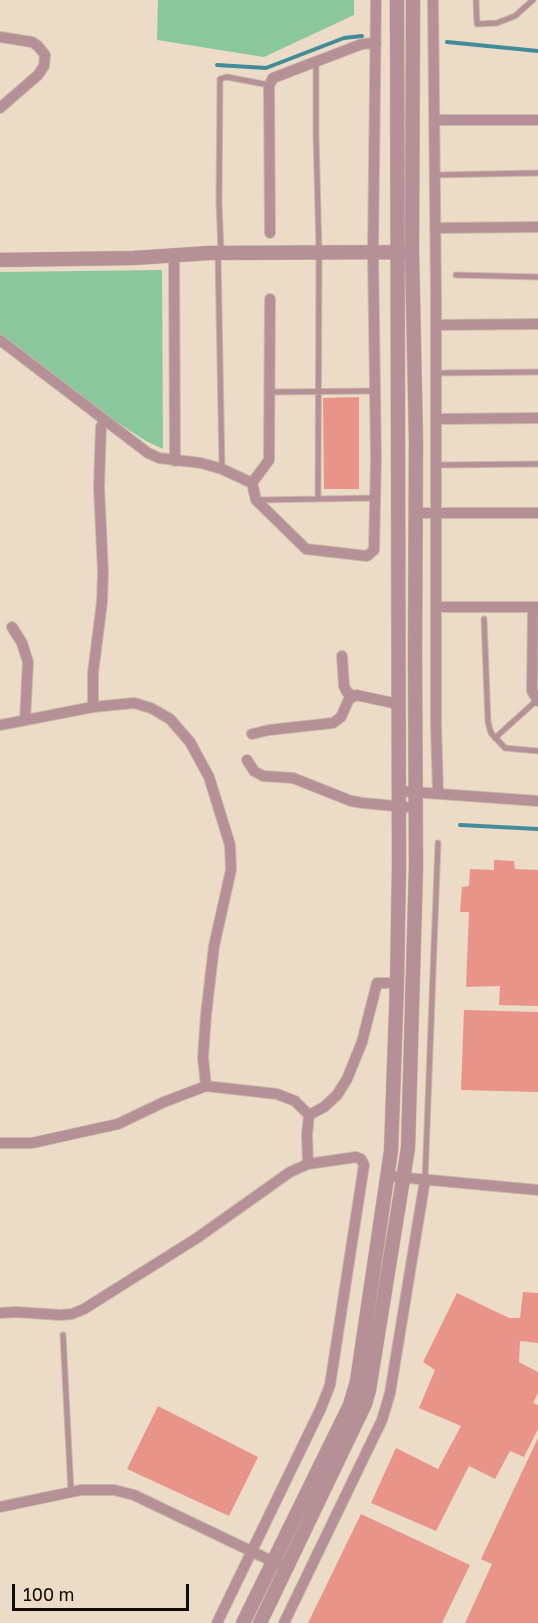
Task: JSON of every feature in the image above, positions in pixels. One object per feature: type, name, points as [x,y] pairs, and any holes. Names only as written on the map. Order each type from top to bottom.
[{"type":"street","points":[[270,299],[269,460],[252,483],[256,500],[306,549],[366,556],[374,550],[375,498],[373,252],[376,0]]},
{"type":"street","points":[[243,1623],[350,1405],[357,1381],[391,1151],[397,983],[399,807],[397,0]]},
{"type":"street","points":[[260,1623],[365,1404],[373,1369],[408,1148],[416,867],[415,353],[412,252],[413,0]]},
{"type":"street","points":[[434,0],[438,794]]},
{"type":"street","points":[[0,37],[32,42],[45,55],[44,66],[38,75],[0,108]]},
{"type":"street","points":[[270,233],[269,86],[273,78],[362,44],[376,43]]},
{"type":"street","points":[[434,120],[538,120]]},
{"type":"street","points":[[436,228],[538,227]]},
{"type":"street","points":[[0,260],[134,258],[220,253],[412,252]]},
{"type":"street","points":[[174,255],[175,461]]},
{"type":"street","points":[[436,325],[538,324]]},
{"type":"street","points":[[0,340],[148,453],[159,458],[222,469],[252,483]]},
{"type":"street","points":[[437,419],[538,418]]},
{"type":"street","points":[[93,707],[93,667],[104,572],[99,487],[101,427],[104,421]]},
{"type":"street","points":[[416,513],[538,513]]},
{"type":"street","points":[[437,608],[536,607],[532,692],[538,701]]},
{"type":"street","points":[[12,627],[22,643],[28,662],[25,720]]},
{"type":"street","points":[[342,657],[344,686],[351,696],[398,704]]},
{"type":"street","points":[[252,735],[268,730],[333,723],[341,717],[351,696]]},
{"type":"street","points":[[0,725],[93,707],[134,704],[151,708],[170,719],[190,742],[209,777],[230,845],[231,870],[214,946],[203,1057],[206,1086]]},
{"type":"street","points":[[248,760],[254,771],[263,776],[293,778],[351,801],[416,808]]},
{"type":"street","points":[[399,791],[538,801]]},
{"type":"street","points":[[309,1115],[324,1107],[337,1095],[347,1079],[362,1042],[377,983],[397,983]]},
{"type":"street","points":[[0,1143],[32,1143],[117,1124],[206,1086],[277,1094],[295,1101],[309,1115]]},
{"type":"street","points":[[308,1164],[309,1115]]},
{"type":"street","points":[[0,1313],[60,1315],[72,1314],[84,1309],[196,1238],[290,1172],[308,1164],[356,1156],[361,1159],[364,1165],[330,1385],[217,1623]]},
{"type":"street","points":[[387,1176],[538,1190]]},
{"type":"street","points":[[284,1623],[382,1420],[390,1393],[424,1180]]},
{"type":"street","points":[[0,1507],[71,1492],[114,1490],[134,1495],[287,1568]]},
{"type":"lane","points":[[476,0],[477,24],[497,23],[515,16],[533,0]]},
{"type":"lane","points":[[316,60],[319,253],[318,499]]},
{"type":"lane","points":[[222,469],[220,79],[227,77],[269,86]]},
{"type":"lane","points":[[435,175],[538,173]]},
{"type":"lane","points":[[456,275],[538,277]]},
{"type":"lane","points":[[437,373],[538,372]]},
{"type":"lane","points":[[270,392],[375,391]]},
{"type":"lane","points":[[437,465],[538,464]]},
{"type":"lane","points":[[256,500],[375,498]]},
{"type":"lane","points":[[484,619],[488,722],[491,733],[505,748],[538,751]]},
{"type":"lane","points":[[495,738],[538,701]]},
{"type":"lane","points":[[424,1180],[438,843]]},
{"type":"lane","points":[[63,1335],[71,1492]]},
{"type":"green space","points":[[158,0],[354,0],[354,15],[264,57],[157,40]]},
{"type":"green space","points":[[162,270],[163,449],[107,416],[0,334],[0,272]]},
{"type":"building","points":[[359,397],[359,489],[324,489],[323,398]]},
{"type":"building","points":[[494,860],[514,861],[515,869],[538,870],[538,1006],[499,1005],[500,986],[466,987],[469,912],[460,912],[462,887],[469,886],[470,869],[494,870]]},
{"type":"building","points":[[464,1010],[538,1012],[538,1092],[461,1090]]},
{"type":"building","points":[[523,1292],[538,1293],[538,1343],[520,1341],[519,1362],[538,1372],[538,1393],[533,1403],[538,1405],[538,1429],[524,1457],[510,1451],[495,1479],[469,1466],[436,1531],[371,1503],[396,1448],[438,1469],[461,1426],[419,1408],[435,1370],[423,1362],[457,1293],[509,1318],[520,1318]]},
{"type":"building","points":[[158,1406],[258,1457],[229,1516],[127,1469]]},
{"type":"building","points":[[538,1438],[538,1623],[465,1623],[492,1564],[481,1559]]},
{"type":"building","points":[[361,1514],[470,1565],[442,1623],[308,1623]]},
{"type":"waterway","points":[[217,65],[266,68],[344,38],[362,36]]},
{"type":"waterway","points":[[447,42],[538,51]]},
{"type":"waterway","points":[[460,825],[538,829]]}]
